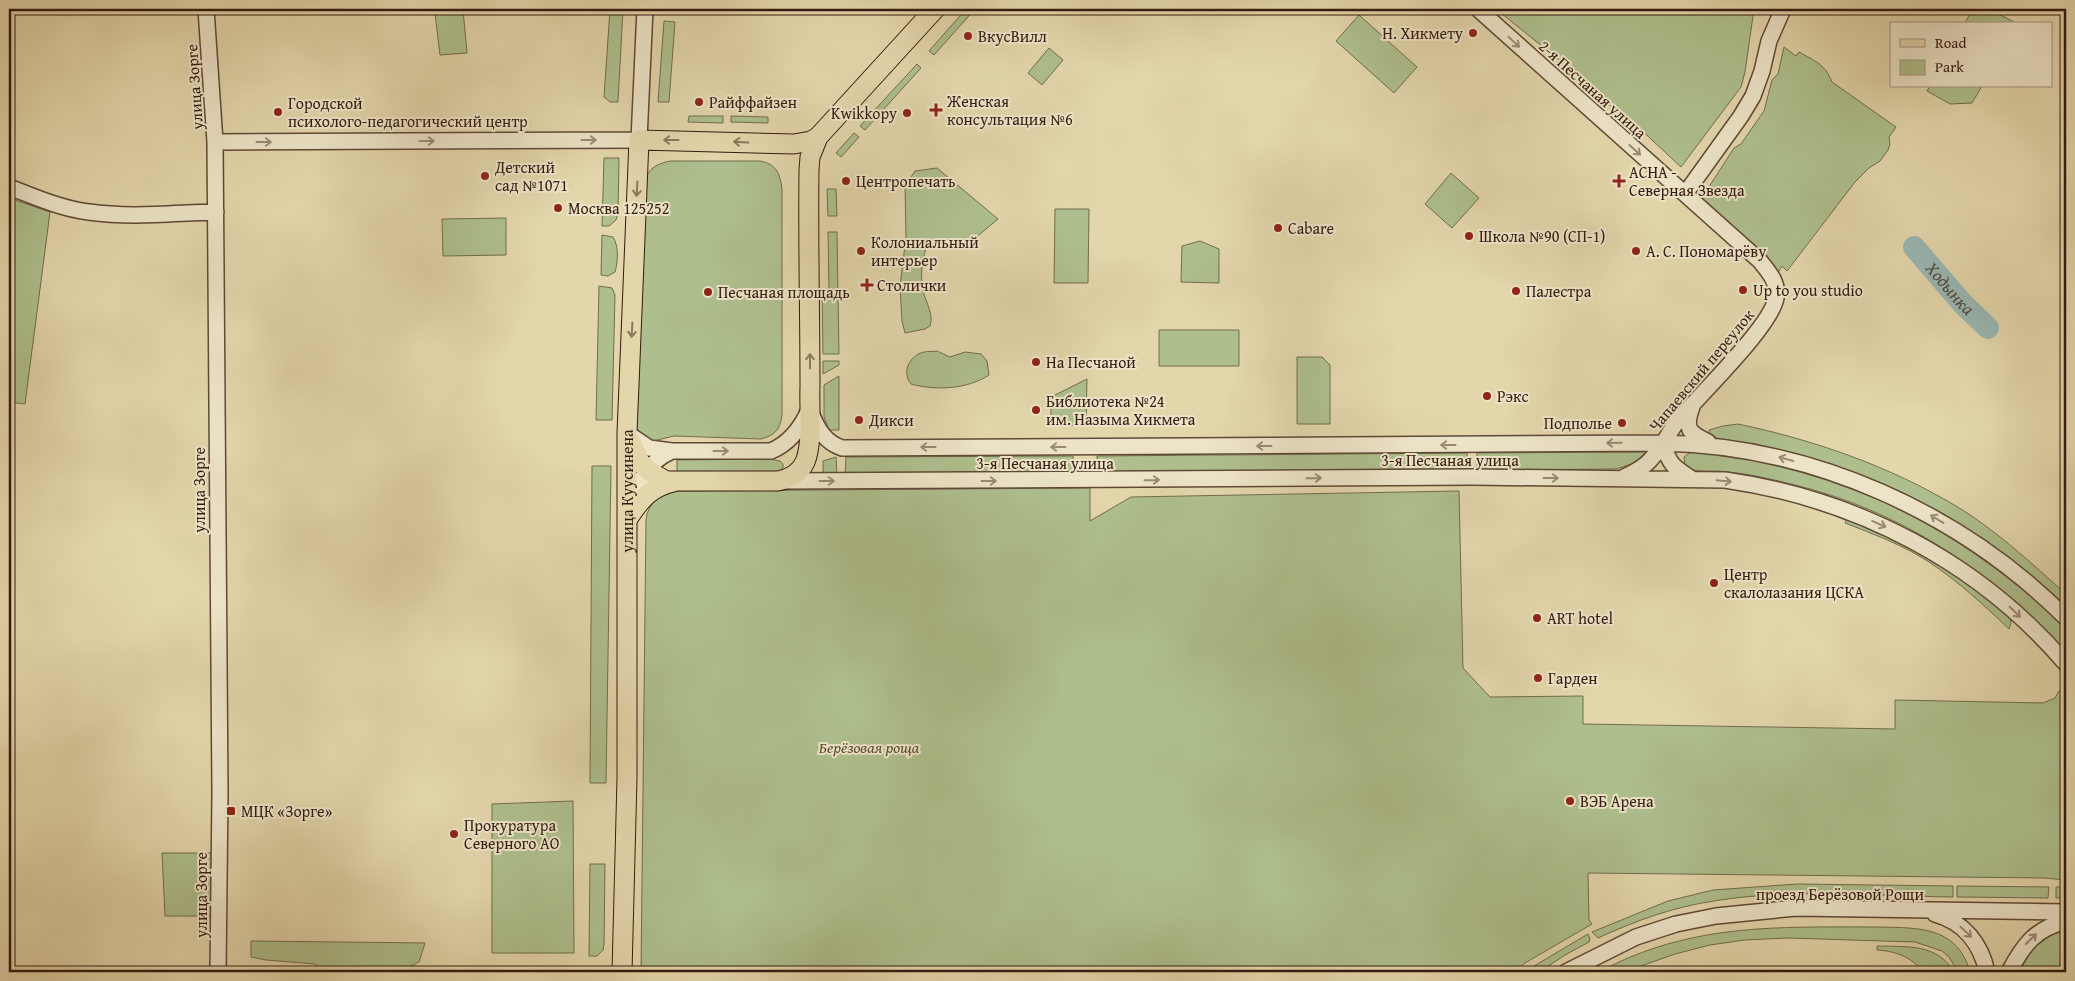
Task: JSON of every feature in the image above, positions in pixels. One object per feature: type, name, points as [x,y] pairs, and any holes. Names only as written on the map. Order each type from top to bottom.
[{"type":"main road","points":[[627,433],[640,462],[658,478],[673,482],[778,482],[790,478],[804,464],[808,444],[810,410],[810,157],[818,138],[935,9]]},
{"type":"main road","points":[[640,140],[780,144],[803,143],[818,138]]},
{"type":"main road","name":"улица Куусинена","points":[[622,972],[629,517],[627,433],[640,140]]},
{"type":"main road","points":[[780,144],[798,158],[805,171],[809,187]]},
{"type":"main road","points":[[629,517],[647,493],[655,487],[673,482]]},
{"type":"street","name":"улица Зорге","points":[[206,9],[215,142],[216,212],[220,793],[218,972]]},
{"type":"street","name":"улица Куусинена","points":[[640,140],[645,9]]},
{"type":"street","name":"2-я Песчаная улица","points":[[1478,9],[1685,194]]},
{"type":"street","points":[[1685,194],[1741,116],[1753,96],[1762,71],[1777,13]]},
{"type":"street","points":[[215,142],[640,140]]},
{"type":"street","points":[[9,187],[56,204],[88,212],[118,214],[216,212]]},
{"type":"street","name":"Чапаевский переулок","points":[[1622,478],[1638,471],[1652,458],[1676,424],[1772,312],[1776,297],[1776,285],[1770,272],[1685,194]]},
{"type":"street","points":[[1693,404],[1688,418],[1688,426],[1691,432],[1716,446]]},
{"type":"street","points":[[627,433],[649,448],[672,451],[771,451],[789,440],[801,426],[810,410]]},
{"type":"street","name":"3-я Песчаная улица","points":[[810,410],[823,436],[831,443],[842,448],[1663,443],[1716,446],[1787,459],[1836,474],[1886,493],[1933,517],[1978,545],[2020,575],[2066,618]]},
{"type":"street","points":[[1663,443],[1668,459],[1678,470],[1692,479]]},
{"type":"street","points":[[629,517],[636,490],[647,469],[655,460],[672,451]]},
{"type":"street","name":"3-я Песчаная улица","points":[[778,482],[1622,478],[1692,479],[1754,484],[1827,504],[1896,532],[1934,552],[2002,599],[2066,664]]},
{"type":"street","name":"проезд Берёзовой Рощи","points":[[1566,972],[1636,938],[1676,924],[1716,916],[1796,908],[2066,912]]},
{"type":"street","points":[[1924,911],[1953,921],[1964,930],[1976,942],[1984,957],[1987,972]]},
{"type":"street","points":[[2009,972],[2025,945],[2036,933],[2052,924],[2066,921]]},
{"type":"green space","points":[[610,9],[623,9],[618,102],[610,102],[604,97]]},
{"type":"green space","points":[[966,9],[975,9],[934,55],[929,51]]},
{"type":"green space","points":[[1496,9],[1745,9],[1753,16],[1741,87],[1681,167],[1624,114],[1596,97],[1580,77]]},
{"type":"green space","points":[[1973,9],[1989,9],[2014,22],[1965,22]]},
{"type":"green space","points":[[463,10],[467,53],[440,55],[435,13]]},
{"type":"green space","points":[[1359,15],[1417,67],[1394,93],[1336,41]]},
{"type":"green space","points":[[664,21],[675,22],[669,102],[658,102]]},
{"type":"green space","points":[[1784,47],[1796,56],[1799,52],[1815,61],[1826,71],[1832,82],[1896,127],[1889,137],[1890,144],[1888,150],[1880,161],[1869,168],[1855,182],[1787,271],[1782,266],[1778,273],[1772,273],[1704,206],[1699,194],[1707,190],[1734,148],[1741,144],[1764,111],[1772,80],[1778,74]]},
{"type":"green space","points":[[1049,48],[1063,60],[1042,85],[1028,73]]},
{"type":"green space","points":[[917,64],[921,68],[865,130],[860,126]]},
{"type":"green space","points":[[1929,88],[1981,88],[1972,103],[1950,104],[1927,91]]},
{"type":"green space","points":[[689,116],[723,116],[723,123],[688,122]]},
{"type":"green space","points":[[731,116],[768,117],[768,123],[731,122]]},
{"type":"green space","points":[[854,133],[859,137],[841,157],[836,153]]},
{"type":"green space","points":[[604,158],[619,158],[618,214],[616,220],[609,226],[602,226]]},
{"type":"green space","points":[[670,161],[760,161],[770,164],[780,178],[782,189],[782,415],[780,425],[776,431],[761,439],[674,436],[653,441],[644,439],[636,434],[644,180],[654,167]]},
{"type":"green space","points":[[937,168],[998,219],[974,239],[938,240],[926,248],[922,280],[931,322],[930,326],[925,329],[905,333],[902,321],[900,286],[906,237],[905,186],[915,171]]},
{"type":"green space","points":[[1451,173],[1479,198],[1452,228],[1425,204]]},
{"type":"green space","points":[[827,189],[836,189],[837,216],[828,216]]},
{"type":"green space","points":[[9,198],[50,212],[25,404],[9,402]]},
{"type":"green space","points":[[1055,209],[1089,209],[1088,283],[1054,283]]},
{"type":"green space","points":[[506,218],[506,255],[443,256],[442,219]]},
{"type":"green space","points":[[828,232],[837,232],[839,354],[823,354],[822,291],[829,290]]},
{"type":"green space","points":[[602,235],[613,237],[617,249],[615,272],[608,276],[601,275]]},
{"type":"green space","points":[[1200,241],[1219,249],[1219,283],[1181,282],[1182,246]]},
{"type":"green space","points":[[599,286],[612,288],[615,295],[612,420],[596,420]]},
{"type":"green space","points":[[1159,330],[1239,330],[1239,366],[1159,366]]},
{"type":"green space","points":[[937,351],[950,357],[965,352],[981,354],[987,361],[989,375],[981,380],[962,386],[931,388],[911,384],[908,379],[907,369],[911,360],[919,354]]},
{"type":"green space","points":[[1297,357],[1322,357],[1330,365],[1330,424],[1297,424]]},
{"type":"green space","points":[[823,361],[839,361],[839,365],[823,374]]},
{"type":"green space","points":[[839,376],[839,430],[829,430],[824,417],[824,385]]},
{"type":"green space","points":[[1087,379],[1086,426],[1051,425],[1051,397]]},
{"type":"green space","points":[[1738,424],[1823,446],[1850,456],[1904,479],[1956,506],[1999,536],[2066,594],[2066,608],[2014,564],[1976,536],[1946,516],[1910,496],[1854,472],[1797,454],[1738,441],[1709,437],[1709,430]]},
{"type":"green space","points":[[1692,451],[1751,458],[1802,471],[1844,485],[1921,521],[1993,567],[2061,623],[2066,629],[2066,653],[2037,623],[1975,570],[1907,527],[1831,495],[1791,484],[1744,474],[1690,469],[1685,466],[1684,457]]},
{"type":"green space","points":[[1647,452],[1632,464],[1616,469],[1477,470],[1477,453]]},
{"type":"green space","points":[[1467,453],[1468,470],[1097,473],[1097,456]]},
{"type":"green space","points":[[1073,456],[1073,474],[845,476],[846,457]]},
{"type":"green space","points":[[836,457],[837,476],[827,475],[823,471],[823,461]]},
{"type":"green space","points":[[770,459],[780,461],[783,464],[783,468],[775,474],[677,476],[677,460]]},
{"type":"green space","points":[[592,466],[611,466],[606,783],[590,783]]},
{"type":"green space","name":"Берёзовая роща","points":[[1090,488],[1090,521],[1131,497],[1459,491],[1463,668],[1490,697],[1583,696],[1583,724],[1895,729],[1895,700],[2043,703],[2055,698],[2059,691],[2066,700],[2066,880],[2044,878],[1588,873],[1589,920],[1592,924],[1525,963],[1514,972],[641,972],[646,520],[652,504],[660,497],[676,491]]},
{"type":"green space","points":[[1847,518],[1894,538],[1962,577],[2010,617],[2009,629],[1940,569],[1898,545],[1845,523]]},
{"type":"green space","points":[[573,801],[574,953],[492,953],[492,804]]},
{"type":"green space","points":[[162,853],[212,853],[211,916],[165,916]]},
{"type":"green space","points":[[590,864],[605,864],[604,945],[603,950],[597,956],[589,956]]},
{"type":"green space","points":[[1797,884],[1953,886],[1953,897],[1803,894],[1743,897],[1669,911],[1640,920],[1598,938],[1592,932],[1668,901],[1713,890]]},
{"type":"green space","points":[[1957,886],[2049,887],[2048,898],[1957,897]]},
{"type":"green space","points":[[2056,887],[2066,887],[2066,898],[2056,898]]},
{"type":"green space","points":[[1877,927],[1920,929],[1945,937],[1955,945],[1964,957],[1970,972],[1958,972],[1949,957],[1942,951],[1915,942],[1788,938],[1745,940],[1710,945],[1675,954],[1624,972],[1599,972],[1633,956],[1667,944],[1701,936],[1769,928]]},
{"type":"green space","points":[[2066,931],[2066,972],[2020,972],[2037,944],[2049,936]]},
{"type":"green space","points":[[1588,934],[1589,942],[1539,972],[1524,972]]},
{"type":"green space","points":[[251,941],[425,943],[419,962],[405,969],[405,972],[320,972],[315,964],[251,957]]},
{"type":"green space","points":[[1877,946],[1910,947],[1930,951],[1947,963],[1954,972],[1918,972],[1916,969],[1918,966],[1909,959],[1888,951],[1877,950]]},
{"type":"waterway","name":"Ходынка","points":[[1914,247],[1963,304],[1988,328]]},
{"type":"place","name":"Н. Хикмету","points":[[1473,33]]},
{"type":"place","name":"ВкусВилл","points":[[968,36]]},
{"type":"place","name":"Райффайзен","points":[[699,102]]},
{"type":"place","name":"Женская консультация №6","points":[[936,110]]},
{"type":"place","name":"Городской психолого-педагогический центр","points":[[278,112]]},
{"type":"place","name":"Kwikkopy","points":[[907,113]]},
{"type":"place","name":"Детский сад №1071","points":[[485,176]]},
{"type":"place","name":"Центропечать","points":[[846,181]]},
{"type":"place","name":"АСНА - Северная Звезда","points":[[1619,181]]},
{"type":"place","name":"Москва 125252","points":[[558,208]]},
{"type":"place","name":"Cabare","points":[[1278,228]]},
{"type":"place","name":"Школа №90 (СП-1)","points":[[1469,236]]},
{"type":"place","name":"Колониальный интерьер","points":[[861,251]]},
{"type":"place","name":"А. С. Пономарёву","points":[[1636,251]]},
{"type":"place","name":"Столички","points":[[867,285]]},
{"type":"place","name":"Up to you studio","points":[[1743,290]]},
{"type":"place","name":"Палестра","points":[[1516,291]]},
{"type":"place","name":"Песчаная площадь","points":[[708,292]]},
{"type":"place","name":"На Песчаной","points":[[1036,362]]},
{"type":"place","name":"Рэкс","points":[[1487,396]]},
{"type":"place","name":"Библиотека №24 им. Назыма Хикмета","points":[[1036,410]]},
{"type":"place","name":"Дикси","points":[[859,420]]},
{"type":"place","name":"Подполье","points":[[1622,423]]},
{"type":"place","name":"Центр скалолазания ЦСКА","points":[[1714,583]]},
{"type":"place","name":"ART hotel","points":[[1537,618]]},
{"type":"place","name":"Гарден","points":[[1538,678]]},
{"type":"place","name":"ВЭБ Арена","points":[[1570,801]]},
{"type":"place","name":"МЦК «Зорге»","points":[[231,811]]},
{"type":"place","name":"Прокуратура Северного АО","points":[[454,834]]}]
